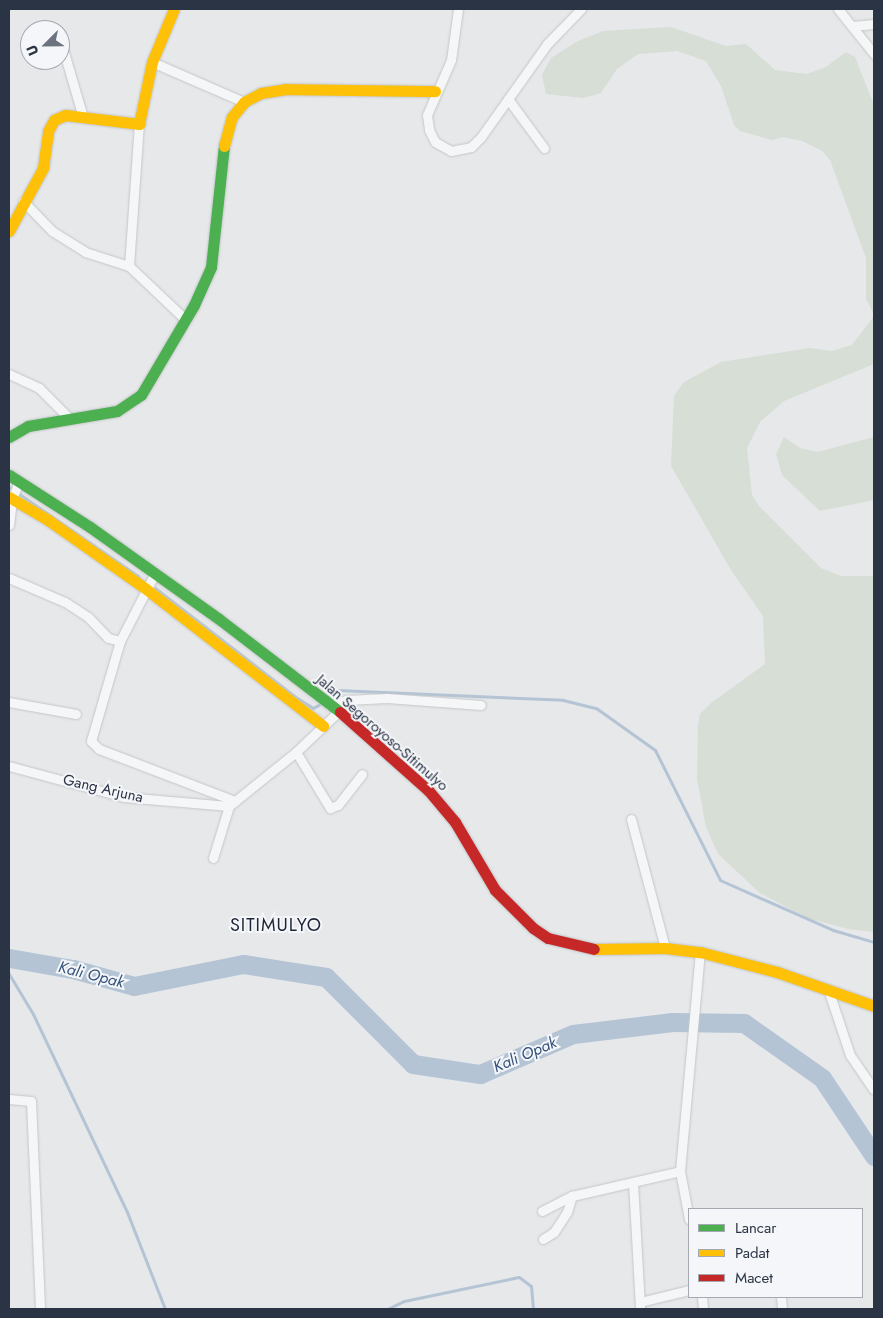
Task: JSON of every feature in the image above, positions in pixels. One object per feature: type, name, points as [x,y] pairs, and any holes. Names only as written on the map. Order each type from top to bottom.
[{"type":"street","points":[[128,266],[139,124],[152,62],[174,9]]},
{"type":"street","points":[[458,9],[451,60],[435,91],[427,115],[429,130],[435,142],[451,152],[470,146],[481,137],[547,44],[581,9]]},
{"type":"street","points":[[840,10],[874,54]]},
{"type":"street","points":[[852,26],[874,24]]},
{"type":"street","points":[[152,62],[244,102]]},
{"type":"street","points":[[69,70],[83,117]]},
{"type":"street","points":[[9,437],[28,426],[117,411],[130,405],[140,395],[186,320],[211,268],[222,151],[232,117],[244,102],[261,93],[285,89],[435,91]]},
{"type":"street","points":[[508,99],[544,148]]},
{"type":"street","points":[[9,231],[22,201],[42,168],[48,131],[54,120],[65,115],[139,124]]},
{"type":"street","points":[[22,201],[52,231],[86,252],[128,266],[186,320]]},
{"type":"street","points":[[9,374],[39,388],[69,418]]},
{"type":"street","name":"Jalan Segoroyoso-Sitimulyo","points":[[9,475],[155,573],[334,708],[442,805],[495,890],[533,928],[548,938],[586,949],[665,948],[700,952],[777,972],[829,992],[874,1006]]},
{"type":"street","points":[[9,525],[10,498],[19,482]]},
{"type":"street","points":[[10,498],[146,589],[323,726]]},
{"type":"street","points":[[155,573],[120,641],[92,736],[92,743],[232,804]]},
{"type":"street","points":[[9,578],[65,602],[88,617],[108,638],[120,641]]},
{"type":"street","points":[[213,858],[232,804],[296,752],[323,726],[334,708],[346,700],[387,698],[481,705]]},
{"type":"street","points":[[9,702],[76,714]]},
{"type":"street","points":[[296,752],[330,808],[338,805],[362,774]]},
{"type":"street","name":"Gang Arjuna","points":[[9,766],[124,797],[232,804]]},
{"type":"street","points":[[631,819],[665,948]]},
{"type":"street","points":[[688,1214],[680,1171],[700,952]]},
{"type":"street","points":[[829,992],[850,1055],[874,1090]]},
{"type":"street","points":[[9,1099],[31,1102],[40,1309]]},
{"type":"street","points":[[542,1211],[572,1196],[680,1171]]},
{"type":"street","points":[[633,1182],[640,1305],[688,1290]]},
{"type":"street","points":[[543,1239],[554,1232],[567,1212],[572,1196]]},
{"type":"shaded area","points":[[671,27],[726,46],[746,44],[775,70],[807,74],[826,67],[846,52],[855,57],[874,105],[874,314],[866,299],[866,258],[830,160],[822,151],[802,141],[783,137],[772,140],[740,131],[734,125],[721,86],[706,61],[677,51],[638,54],[617,69],[601,93],[583,98],[546,94],[542,75],[551,58],[576,42],[603,31]]},
{"type":"shaded area","points":[[874,316],[874,364],[784,401],[760,422],[747,448],[752,495],[759,506],[821,568],[841,576],[874,576],[874,932],[848,929],[807,918],[760,893],[718,854],[706,827],[697,779],[700,714],[711,703],[765,664],[763,616],[731,570],[671,466],[674,396],[684,382],[721,362],[810,348],[832,351],[852,345]]},
{"type":"shaded area","points":[[784,437],[800,448],[818,452],[874,437],[874,500],[820,511],[782,475],[776,454]]},
{"type":"waterway","points":[[9,487],[138,576]]},
{"type":"waterway","points":[[155,588],[297,698],[313,708],[322,703]]},
{"type":"waterway","points":[[326,698],[337,690],[563,700],[596,708],[655,750],[720,880],[833,930],[874,942]]},
{"type":"waterway","name":"Kali Opak","points":[[9,958],[73,969],[134,986],[243,964],[326,977],[413,1064],[480,1074],[573,1034],[672,1022],[744,1023],[822,1078],[874,1156]]},
{"type":"waterway","points":[[9,974],[33,1014],[127,1212],[165,1309]]},
{"type":"waterway","points":[[387,1309],[404,1301],[519,1277],[531,1286],[533,1309]]},
{"type":"traffic: fast","points":[[9,437],[28,426],[117,411],[141,395],[194,305],[211,267],[224,146]]},
{"type":"traffic: fast","points":[[9,475],[90,527],[219,619],[340,712]]},
{"type":"traffic: slow","points":[[9,231],[43,168],[48,131],[54,120],[65,115],[139,124],[152,62],[174,9]]},
{"type":"traffic: slow","points":[[224,146],[232,117],[244,102],[261,93],[285,89],[435,91]]},
{"type":"traffic: slow","points":[[9,497],[48,520],[146,589],[323,726]]},
{"type":"traffic: slow","points":[[594,949],[665,948],[700,952],[777,972],[874,1006]]},
{"type":"traffic: jam","points":[[340,712],[428,790],[455,822],[495,890],[533,928],[548,938],[594,949]]},
{"type":"district","name":"SITIMULYO","points":[[276,925]]}]
